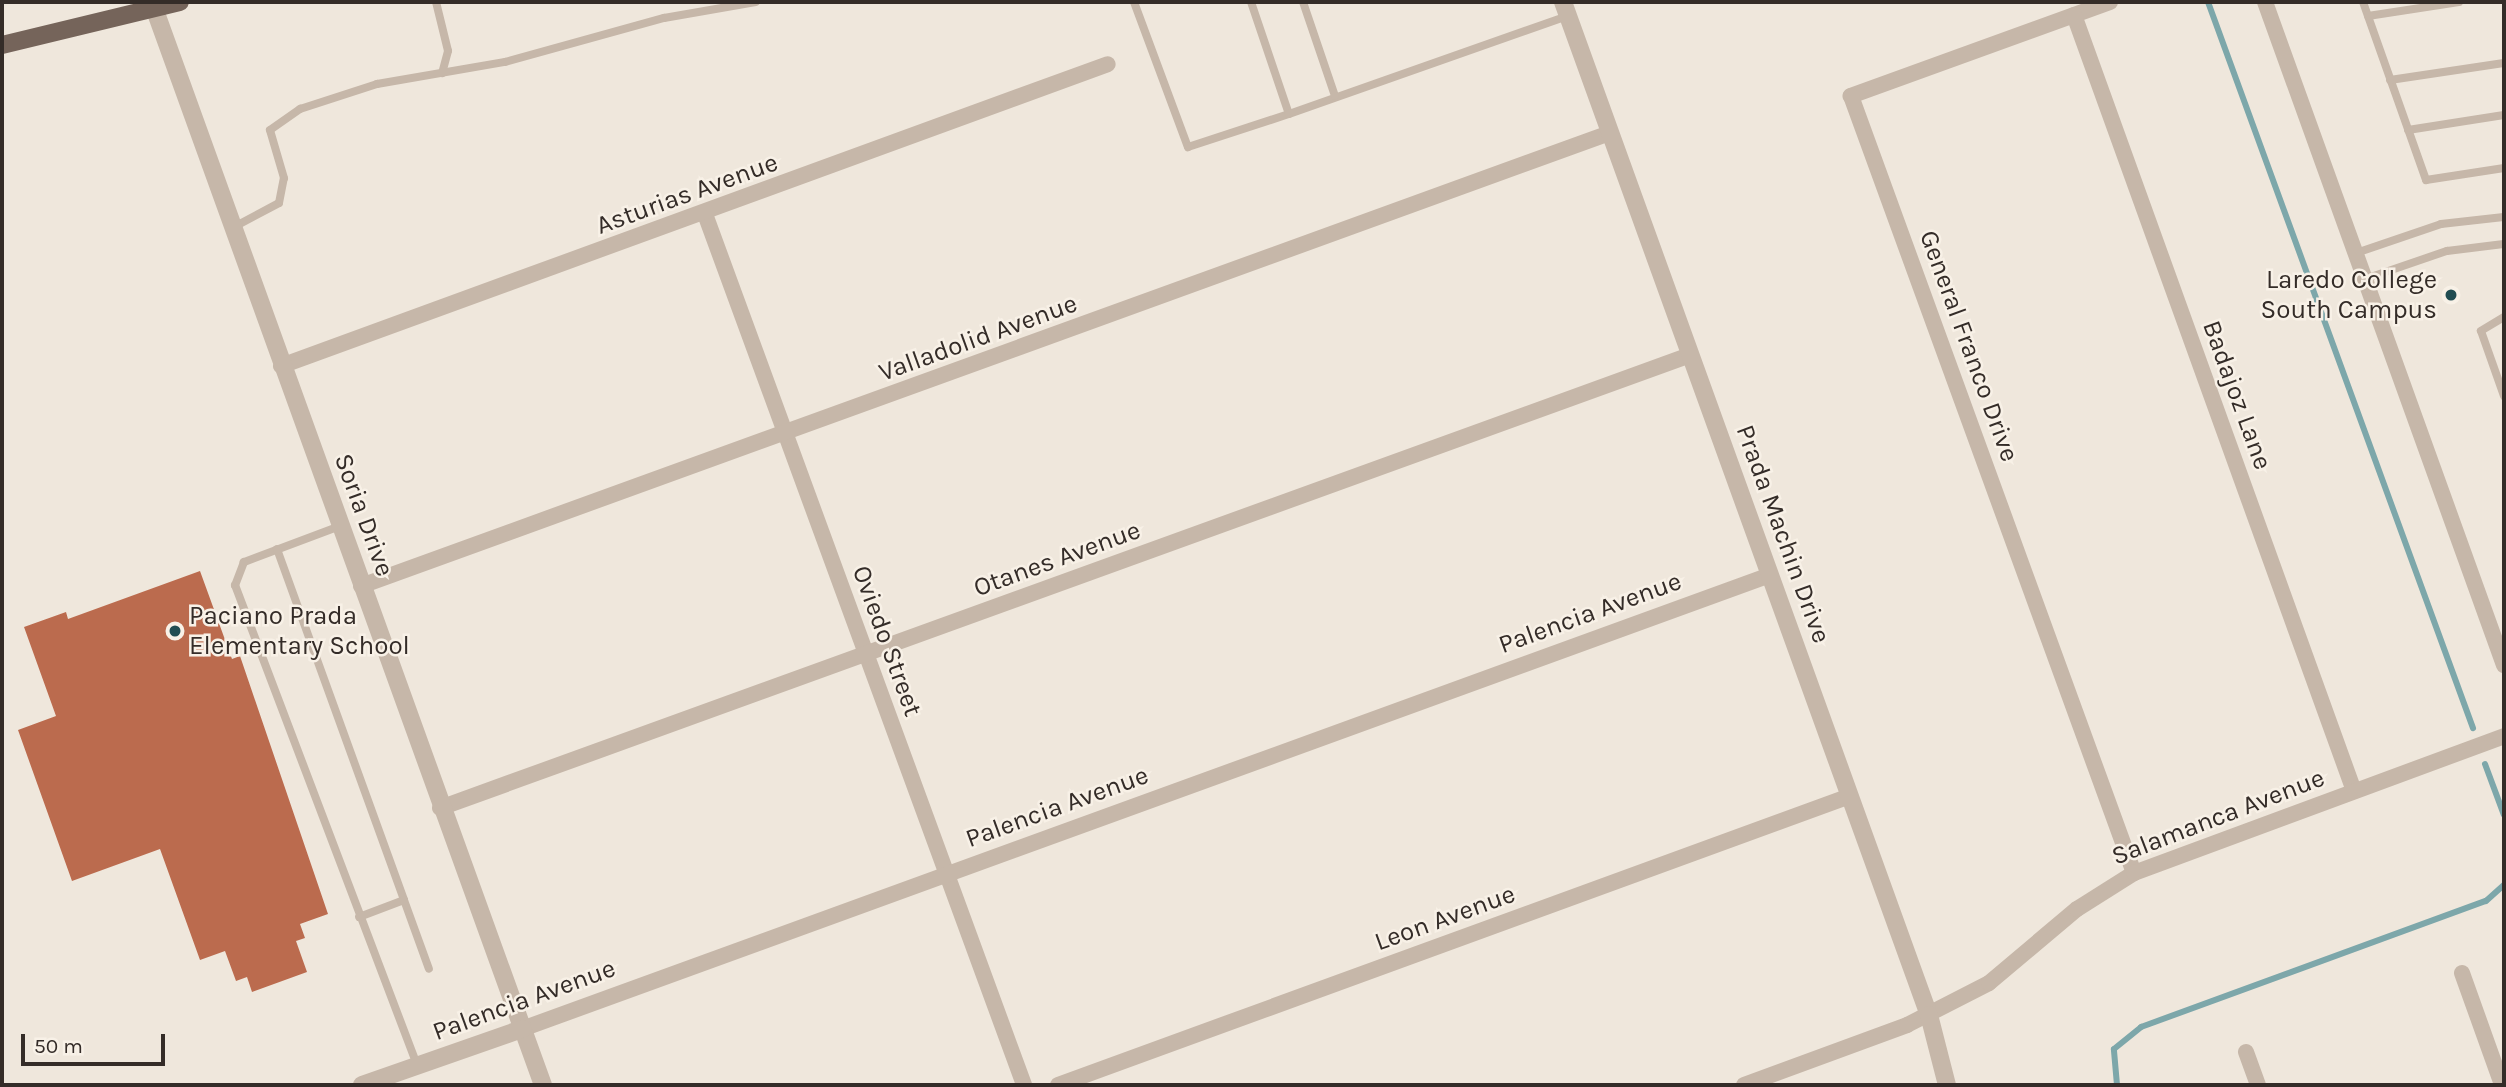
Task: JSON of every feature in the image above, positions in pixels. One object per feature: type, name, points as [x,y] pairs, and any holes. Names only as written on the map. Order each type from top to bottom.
[{"type":"main road","points":[[2,45],[153,5],[180,2]]},
{"type":"street","name":"General Franco Drive","points":[[2110,2],[1851,96],[2134,873]]},
{"type":"street","points":[[2265,2],[2504,665]]},
{"type":"street","name":"Soria Drive","points":[[153,5],[440,808],[543,1085]]},
{"type":"street","name":"Prada Machin Drive","points":[[1565,9],[1929,1015],[1947,1085]]},
{"type":"street","name":"Badajoz Lane","points":[[2074,15],[2354,791]]},
{"type":"street","name":"Asturias Avenue","points":[[281,366],[705,214],[1108,64]]},
{"type":"street","name":"Valladolid Avenue","points":[[361,586],[1610,133]]},
{"type":"street","name":"Oviedo Street","points":[[705,214],[1024,1085]]},
{"type":"street","name":"Otanes Avenue","points":[[440,808],[1690,355]]},
{"type":"street","name":"Palencia Avenue","points":[[362,1085],[947,876],[1770,575]]},
{"type":"street","name":"Salamanca Avenue","points":[[1744,1085],[1929,1015],[1989,983],[2085,903],[2134,873],[2504,736]]},
{"type":"street","name":"Leon Avenue","points":[[1058,1085],[1850,796]]},
{"type":"street","points":[[2462,973],[2502,1085]]},
{"type":"street","points":[[2246,1052],[2258,1085]]},
{"type":"lane","points":[[436,2],[448,51],[442,73]]},
{"type":"lane","points":[[232,228],[279,203],[284,178],[270,130],[280,120],[337,95],[756,2]]},
{"type":"lane","points":[[1134,2],[1188,148],[1289,114],[1565,9]]},
{"type":"lane","points":[[1251,2],[1289,114]]},
{"type":"lane","points":[[1303,2],[1335,96]]},
{"type":"lane","points":[[2362,2],[2426,180],[2504,168]]},
{"type":"lane","points":[[2368,16],[2459,2]]},
{"type":"lane","points":[[2390,80],[2504,63]]},
{"type":"lane","points":[[2408,130],[2504,115]]},
{"type":"lane","points":[[2356,253],[2441,224],[2504,217]]},
{"type":"lane","points":[[2365,279],[2447,251],[2504,244]]},
{"type":"lane","points":[[2504,317],[2482,331],[2502,379],[2504,396]]},
{"type":"lane","points":[[340,526],[244,562],[235,585],[417,1066]]},
{"type":"lane","points":[[277,549],[429,968]]},
{"type":"lane","points":[[359,917],[404,900]]},
{"type":"building","points":[[200,571],[232,659],[240,656],[328,914],[300,924],[305,938],[296,941],[307,972],[252,992],[247,977],[236,981],[225,951],[200,960],[160,849],[72,881],[18,730],[56,716],[24,627],[66,612],[68,619]]},
{"type":"waterway","points":[[2208,2],[2473,728]]},
{"type":"waterway","points":[[2485,764],[2504,815]]},
{"type":"waterway","points":[[2117,1085],[2114,1049],[2141,1027],[2486,901],[2504,885]]},
{"type":"place","name":"Laredo College South Campus","points":[[2451,295]]},
{"type":"place","name":"Paciano Prada Elementary School","points":[[175,631]]}]
